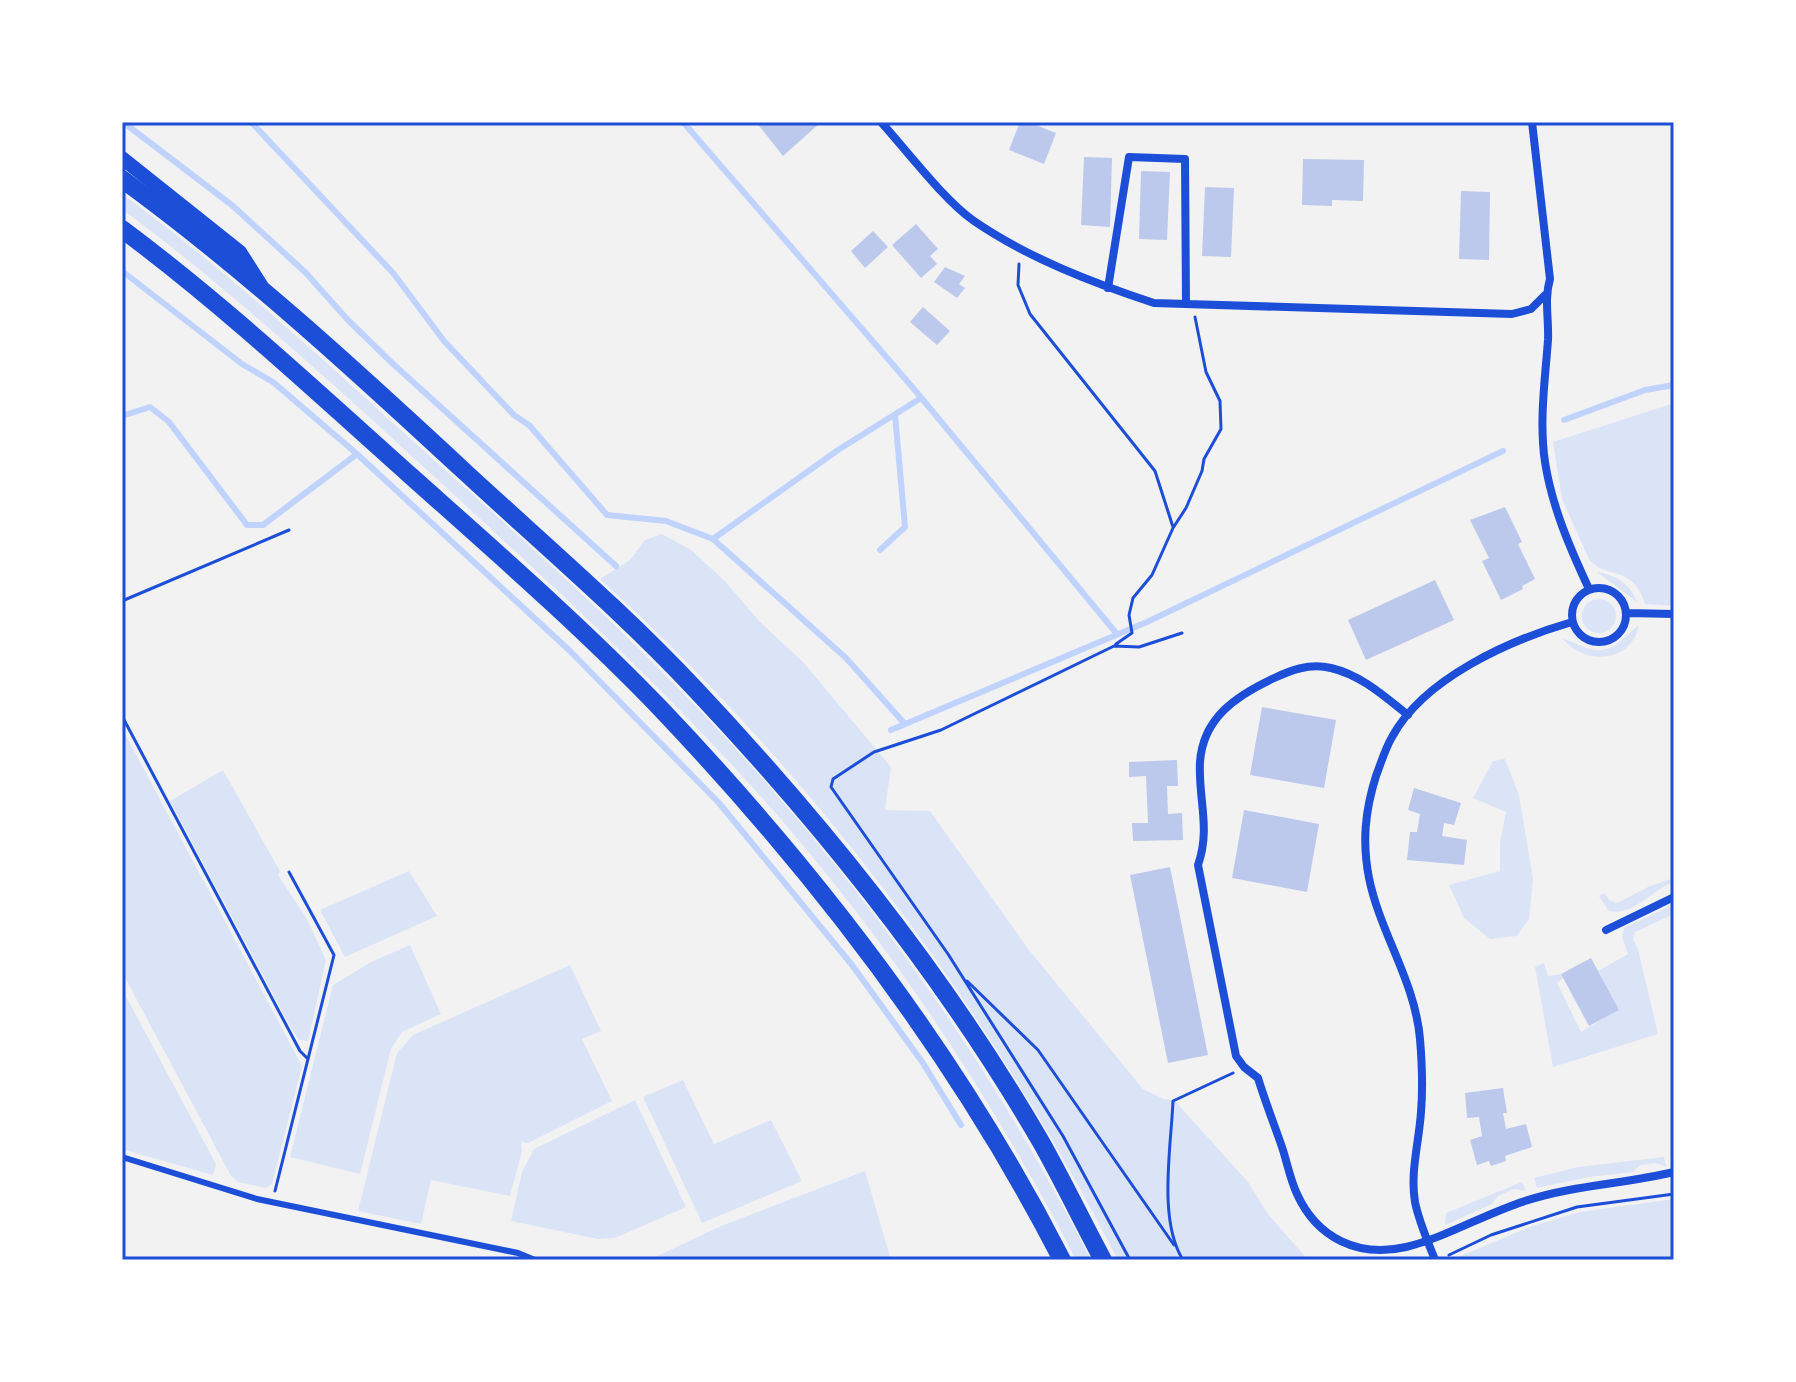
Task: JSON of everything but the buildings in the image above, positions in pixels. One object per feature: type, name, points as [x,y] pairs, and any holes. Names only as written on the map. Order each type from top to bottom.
[{"type":"main road","points":[[122,179],[267,295],[380,394],[695,689],[824,833],[926,966],[983,1049],[1041,1143],[1103,1260]]},
{"type":"main road","points":[[123,230],[173,267],[272,351],[556,608],[658,706],[763,820],[834,907],[926,1032],[1010,1165],[1062,1260]]},
{"type":"street","points":[[881,122],[972,220],[1021,248],[1108,288],[1154,303],[1512,314],[1531,309],[1545,295]]},
{"type":"street","points":[[1532,122],[1550,279],[1545,295],[1549,319],[1543,404],[1545,459],[1552,498],[1589,589]]},
{"type":"street","points":[[1108,288],[1129,157],[1185,159],[1186,304]]},
{"type":"street","points":[[122,158],[240,252],[267,295]]},
{"type":"street","points":[[1602,587],[1615,592],[1624,602],[1627,613],[1624,628],[1615,638],[1602,642],[1589,641],[1578,633],[1572,622],[1572,608],[1578,596],[1589,589],[1602,587]]},
{"type":"street","points":[[1627,613],[1674,614]]},
{"type":"street","points":[[1436,1260],[1415,1202],[1415,1161],[1421,1111],[1420,1037],[1405,974],[1369,879],[1364,839],[1366,812],[1393,735],[1436,686],[1476,661],[1532,635],[1572,622]]},
{"type":"street","points":[[1408,715],[1356,676],[1327,667],[1296,668],[1240,694],[1218,715],[1205,739],[1200,762],[1205,845],[1198,865],[1229,1026],[1236,1056],[1258,1078],[1296,1193],[1312,1219],[1332,1238],[1351,1247],[1380,1252],[1428,1240],[1524,1201],[1578,1187],[1648,1179],[1674,1172]]},
{"type":"street","points":[[1606,930],[1674,897]]},
{"type":"lane","points":[[122,1157],[272,1203],[518,1253],[535,1260]]},
{"type":"path","points":[[1021,248],[1018,285],[1030,314],[1155,471],[1173,528]]},
{"type":"path","points":[[1130,1260],[1063,1136],[962,976],[831,787],[833,779],[874,752],[941,730],[1114,646],[1132,633],[1129,615],[1133,598],[1152,575],[1173,528],[1186,508],[1204,459],[1221,429],[1220,401],[1206,372],[1194,315],[1186,304]]},
{"type":"path","points":[[122,601],[289,530]]},
{"type":"path","points":[[1114,646],[1139,647],[1182,633]]},
{"type":"path","points":[[122,716],[251,964],[300,1051],[308,1059]]},
{"type":"path","points":[[272,1203],[334,955],[289,872]]},
{"type":"path","points":[[962,976],[1038,1050],[1183,1260]]},
{"type":"path","points":[[1174,1245],[1168,1189],[1173,1101],[1244,1067]]},
{"type":"path","points":[[1436,1260],[1491,1235],[1544,1216],[1577,1207],[1674,1194]]},
{"type":"shaded area","points":[[122,194],[203,256],[281,322],[510,528],[624,635],[733,746],[835,865],[930,991],[1015,1123],[1091,1260],[1076,1260],[1014,1147],[909,983],[831,880],[750,785],[625,655],[449,490],[248,310],[122,209]]},
{"type":"shaded area","points":[[1674,403],[1674,606],[1645,604],[1634,583],[1589,559],[1562,499],[1553,442]]},
{"type":"shaded area","points":[[662,534],[691,550],[804,663],[891,767],[885,810],[930,811],[1029,950],[1143,1089],[1175,1101],[1248,1182],[1268,1214],[1308,1260],[1118,1260],[1067,1165],[1011,1073],[952,983],[889,896],[823,812],[752,731],[678,653],[600,579],[630,560],[645,540]]},
{"type":"shaded area","points":[[1597,572],[1611,575],[1622,582],[1638,603]]},
{"type":"shaded area","points":[[1599,599],[1611,604],[1616,616],[1611,628],[1599,633],[1587,628],[1582,616],[1587,604]]},
{"type":"shaded area","points":[[1639,625],[1635,638],[1627,647],[1607,656],[1583,654],[1563,639],[1591,649],[1608,649]]},
{"type":"shaded area","points":[[122,728],[302,1066],[272,1184],[266,1188],[238,1182],[231,1176],[122,972]]},
{"type":"shaded area","points":[[1505,759],[1519,795],[1533,879],[1529,919],[1517,936],[1490,939],[1464,918],[1449,885],[1500,871],[1500,843],[1506,812],[1473,798],[1493,761]]},
{"type":"shaded area","points":[[223,770],[280,871],[278,875],[307,919],[326,960],[308,1041],[299,1040],[290,1026],[170,801]]},
{"type":"shaded area","points":[[409,871],[437,916],[345,957],[320,910]]},
{"type":"shaded area","points":[[1674,878],[1674,882],[1635,906],[1618,912],[1609,911],[1599,896],[1605,893],[1609,900],[1617,903]]},
{"type":"shaded area","points":[[1674,904],[1674,914],[1635,932],[1633,939],[1658,1034],[1553,1067],[1535,967],[1544,963],[1548,976],[1561,974],[1563,978],[1557,983],[1581,1032],[1618,1010],[1598,971],[1628,954],[1622,937],[1624,928]]},
{"type":"shaded area","points":[[410,945],[441,1014],[402,1032],[391,1049],[360,1174],[290,1157],[333,985],[371,962]]},
{"type":"shaded area","points":[[570,965],[601,1031],[582,1039],[612,1101],[528,1143],[521,1142],[522,1151],[510,1196],[431,1180],[421,1224],[358,1211],[397,1053],[413,1035]]},
{"type":"shaded area","points":[[122,989],[216,1164],[213,1175],[122,1149]]},
{"type":"shaded area","points":[[683,1080],[714,1144],[771,1120],[802,1181],[702,1223],[643,1097]]},
{"type":"shaded area","points":[[635,1100],[686,1207],[615,1238],[598,1239],[511,1221],[522,1172],[534,1149]]},
{"type":"shaded area","points":[[1664,1157],[1666,1167],[1656,1163],[1640,1165],[1633,1172],[1537,1188],[1534,1178],[1578,1167]]},
{"type":"shaded area","points":[[865,1171],[891,1260],[649,1260],[721,1226]]},
{"type":"shaded area","points":[[1522,1182],[1526,1191],[1514,1189],[1498,1196],[1492,1204],[1445,1225],[1446,1213]]},
{"type":"shaded area","points":[[1674,1199],[1674,1260],[1451,1260],[1532,1226],[1580,1212]]},
{"type":"waterway","points":[[123,122],[233,206],[306,273],[391,362],[616,566]]},
{"type":"waterway","points":[[251,122],[394,274],[444,341],[514,415],[529,425],[607,515],[666,521],[713,539],[846,658],[905,724]]},
{"type":"waterway","points":[[683,122],[914,389],[1117,634]]},
{"type":"waterway","points":[[122,271],[242,364],[273,382],[357,454],[570,651],[719,803],[852,965],[923,1063],[961,1125]]},
{"type":"waterway","points":[[1564,420],[1645,390],[1674,385]]},
{"type":"waterway","points":[[713,539],[838,450],[921,398]]},
{"type":"waterway","points":[[122,416],[150,407],[169,422],[247,525],[263,525],[357,454]]},
{"type":"waterway","points":[[880,550],[905,527],[895,415]]},
{"type":"waterway","points":[[891,730],[1147,622],[1503,451]]}]
